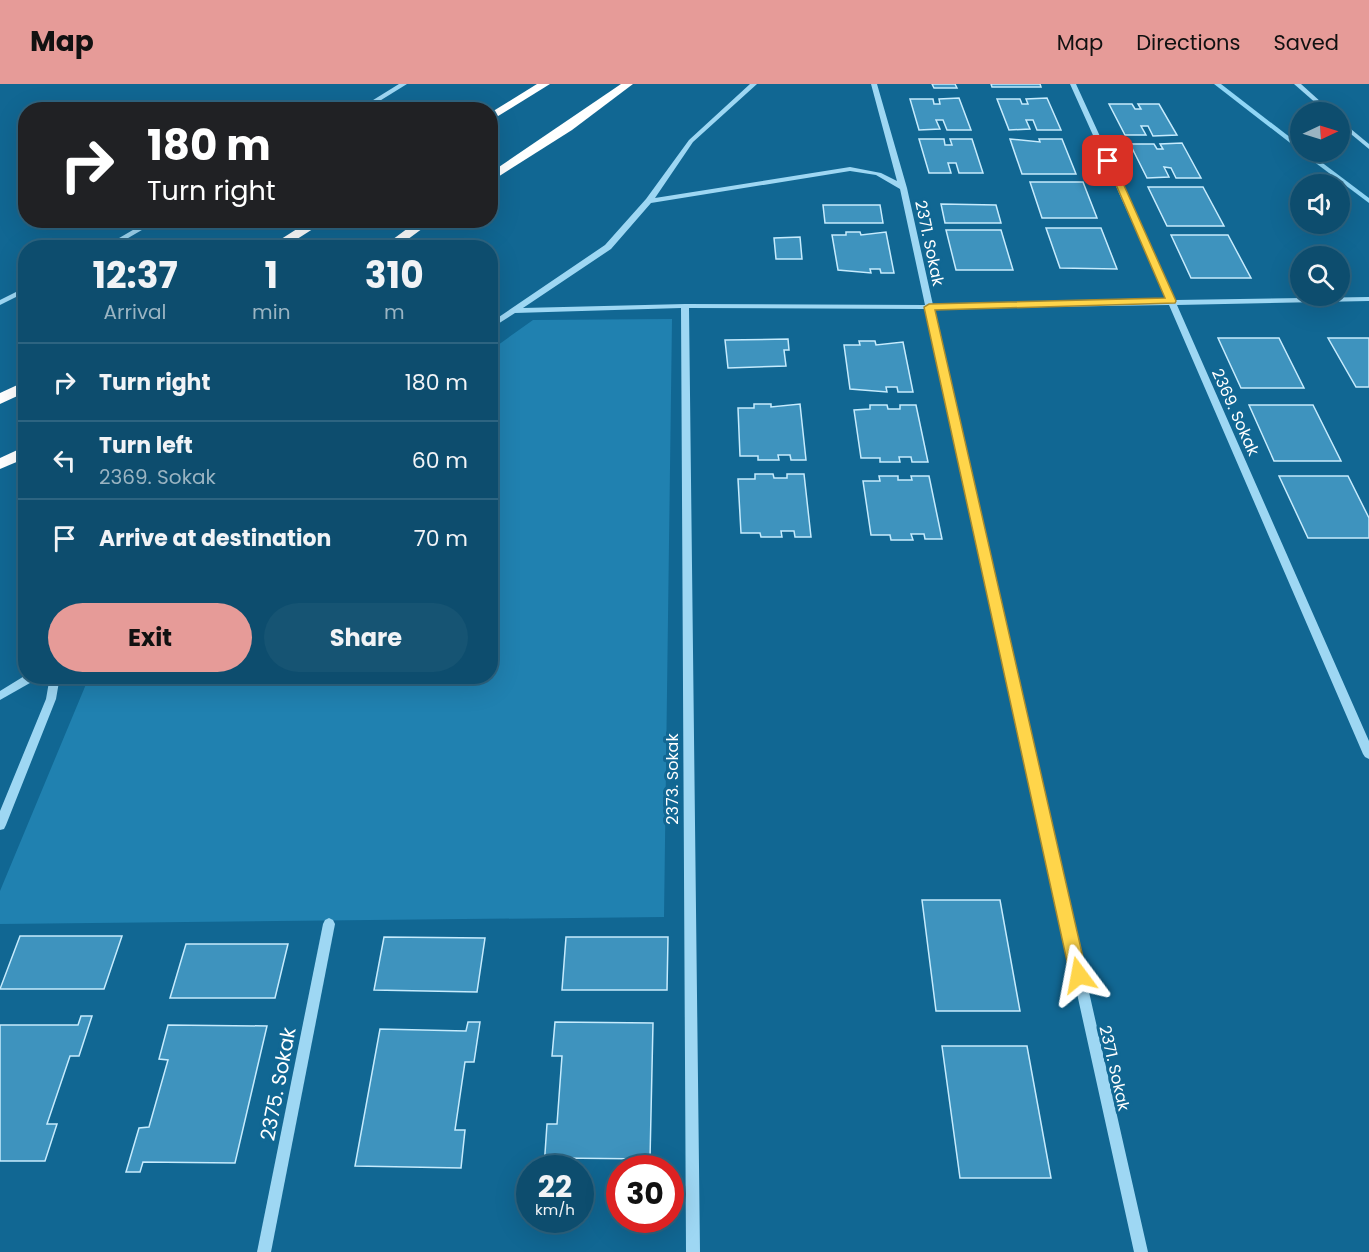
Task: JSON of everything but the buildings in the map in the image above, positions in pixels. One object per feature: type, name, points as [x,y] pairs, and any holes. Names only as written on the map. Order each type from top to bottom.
[{"type":"highway","points":[[498,113],[545,84]]},
{"type":"highway","points":[[498,174],[568,128],[628,84]]},
{"type":"highway","points":[[287,240],[307,228]]},
{"type":"highway","points":[[399,240],[416,228]]},
{"type":"highway","points":[[0,399],[18,390]]},
{"type":"highway","points":[[0,464],[18,455]]},
{"type":"street","points":[[374,102],[404,84]]},
{"type":"street","points":[[498,322],[608,247],[649,201],[691,141],[754,84]]},
{"type":"street","name":"2371. Sokak","points":[[874,84],[903,188],[1141,1252]]},
{"type":"street","name":"2369. Sokak","points":[[1073,84],[1171,301],[1369,754]]},
{"type":"street","points":[[1297,84],[1318,102]]},
{"type":"street","points":[[1350,131],[1369,147]]},
{"type":"street","points":[[649,201],[850,169],[874,171],[891,178],[903,188]]},
{"type":"street","points":[[120,240],[141,228]]},
{"type":"street","points":[[0,303],[18,294]]},
{"type":"street","points":[[514,312],[685,306],[929,307],[1369,299]]},
{"type":"street","name":"2373. Sokak","points":[[685,306],[693,1252]]},
{"type":"street","points":[[0,696],[20,684]]},
{"type":"street","points":[[0,825],[51,699],[54,684]]},
{"type":"street","name":"2375. Sokak","points":[[264,1252],[329,924]]},
{"type":"shaded area","points":[[672,319],[664,917],[0,924],[0,891],[86,684],[498,684],[498,345],[533,320]]},
{"type":"waterway","points":[[1217,84],[1290,140]]},
{"type":"waterway","points":[[1317,162],[1369,201]]},
{"type":"route","points":[[1079,975],[929,307],[1171,301],[1108,161]]}]
